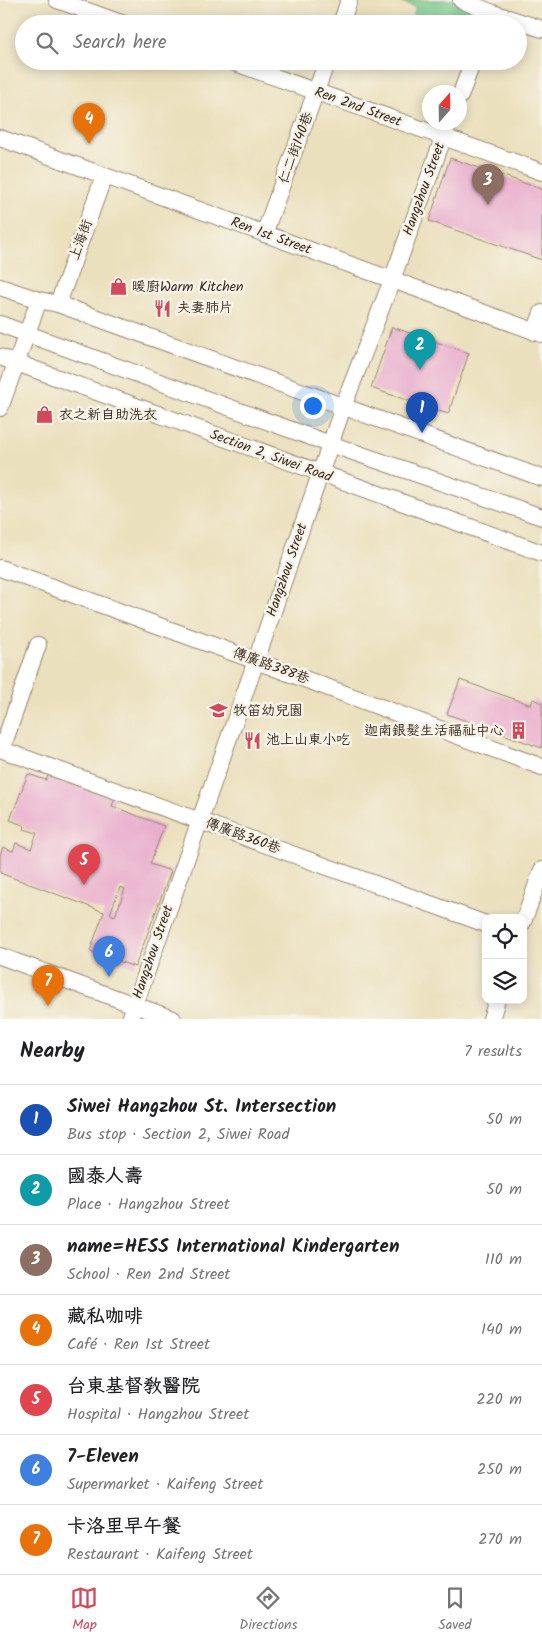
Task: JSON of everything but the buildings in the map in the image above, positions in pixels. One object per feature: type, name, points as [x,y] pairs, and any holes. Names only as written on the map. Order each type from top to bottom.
[{"type":"street","points":[[57,0],[99,15]]},
{"type":"street","points":[[344,15],[349,0]]},
{"type":"street","points":[[461,0],[493,12]]},
{"type":"street","points":[[527,24],[542,29]]},
{"type":"street","name":"Ren 2nd Street","points":[[255,70],[316,92],[422,123]]},
{"type":"street","name":"仁二街140巷","points":[[264,234],[324,70]]},
{"type":"street","points":[[464,85],[470,70]]},
{"type":"street","name":"Ren 2nd Street","points":[[446,130],[542,172]]},
{"type":"street","name":"Hangzhou Street","points":[[132,1012],[343,407],[392,280],[446,130]]},
{"type":"street","name":"Ren 1st Street","points":[[0,138],[539,333]]},
{"type":"street","name":"上海街","points":[[58,304],[104,176]]},
{"type":"street","points":[[0,287],[39,300],[58,304],[542,478]]},
{"type":"street","points":[[0,408],[39,300]]},
{"type":"street","points":[[539,333],[542,312]]},
{"type":"street","points":[[0,324],[330,444],[542,517]]},
{"type":"street","name":"Section 2, Siwei Road","points":[[0,357],[542,553]]},
{"type":"street","name":"傳廣路388巷","points":[[0,568],[542,767]]},
{"type":"street","points":[[1,749],[38,645]]},
{"type":"street","name":"傳廣路360巷","points":[[1,749],[482,923]]},
{"type":"street","points":[[526,914],[542,870]]},
{"type":"street","points":[[0,956],[132,1012],[173,1019]]},
{"type":"street","points":[[491,1019],[496,1004]]},
{"type":"green space","points":[[395,0],[465,0],[481,5],[478,15],[414,15],[416,7]]},
{"type":"place","name":"藏私咖啡","points":[[89,144]]},
{"type":"place","name":"name=HESS International Kindergarten","points":[[488,205]]},
{"type":"place","name":"暖廚Warm Kitchen","points":[[118,287]]},
{"type":"place","name":"夫妻肺片","points":[[163,308]]},
{"type":"place","name":"國泰人壽","points":[[420,370]]},
{"type":"place","name":"衣之新自助洗衣","points":[[45,415]]},
{"type":"place","name":"Siwei Hangzhou St. Intersection","points":[[422,433]]},
{"type":"place","name":"牧笛幼兒園","points":[[219,711]]},
{"type":"place","name":"迦南銀髮生活福祉中心","points":[[518,731]]},
{"type":"place","name":"池上山東小吃","points":[[252,740]]},
{"type":"place","name":"台東基督教醫院","points":[[84,885]]},
{"type":"place","name":"7-Eleven","points":[[109,977]]},
{"type":"place","name":"卡洛里早午餐","points":[[48,1006]]}]
